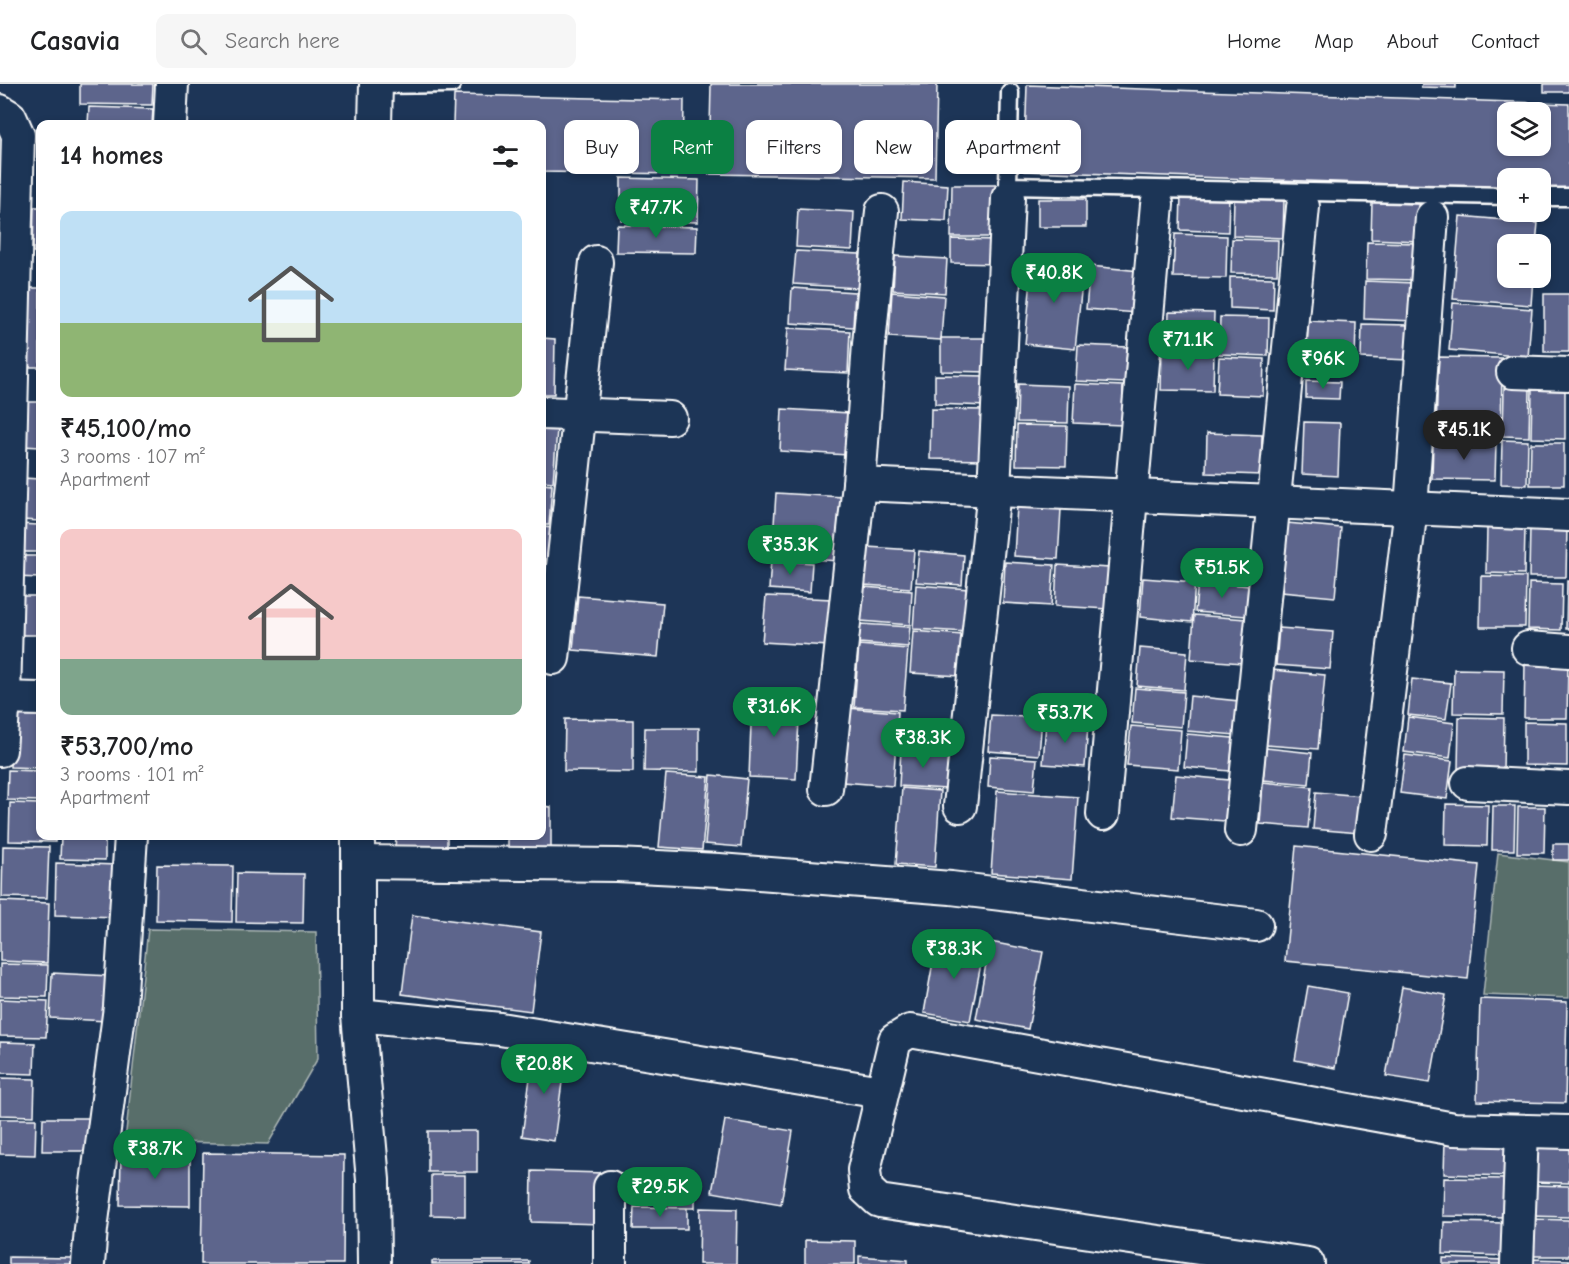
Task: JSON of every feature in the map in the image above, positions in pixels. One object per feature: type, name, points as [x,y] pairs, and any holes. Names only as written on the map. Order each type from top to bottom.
[{"type":"street","points":[[170,120],[172,84]]},
{"type":"street","points":[[375,120],[376,85]]},
{"type":"street","points":[[0,111],[10,117],[18,135],[0,750]]},
{"type":"street","points":[[960,806],[994,489],[1008,198]]},
{"type":"street","points":[[1103,814],[1157,204]]},
{"type":"street","points":[[1241,830],[1303,207]]},
{"type":"street","points":[[826,789],[859,484],[868,344],[882,211]]},
{"type":"street","points":[[1371,834],[1411,508],[1432,217]]},
{"type":"street","points":[[553,658],[596,262]]},
{"type":"street","points":[[1514,372],[1569,374]]},
{"type":"street","points":[[546,413],[670,418]]},
{"type":"street","points":[[859,484],[1569,515]]},
{"type":"street","points":[[1528,648],[1569,651]]},
{"type":"street","points":[[2,698],[36,699]]},
{"type":"street","points":[[1468,783],[1569,788]]},
{"type":"street","points":[[88,1264],[120,1007],[131,840]]},
{"type":"street","points":[[374,1264],[373,1180],[358,1015],[358,849],[719,870],[951,888],[1256,925]]},
{"type":"street","points":[[358,1015],[500,1029],[881,1092]]},
{"type":"street","points":[[1308,1264],[879,1201],[866,1189],[864,1170],[895,1040],[910,1031],[1454,1129],[1569,1132]]},
{"type":"street","points":[[1517,1264],[1522,1131]]},
{"type":"street","points":[[610,1187],[610,1264]]},
{"type":"lane","points":[[376,85],[452,84]]},
{"type":"lane","points":[[1010,92],[1008,186],[1497,196]]},
{"type":"lane","points":[[1551,196],[1569,197]]},
{"type":"green space","points":[[1498,853],[1569,862],[1569,998],[1483,995]]},
{"type":"green space","points":[[148,929],[316,932],[318,1058],[268,1144],[125,1141]]},
{"type":"building","points":[[80,84],[153,84],[152,105],[80,104]]},
{"type":"building","points":[[711,84],[937,84],[935,178],[709,174],[734,174],[734,120],[710,120]]},
{"type":"building","points":[[1422,84],[1456,84],[1456,88],[1421,87]]},
{"type":"building","points":[[1544,84],[1569,84],[1569,92],[1544,92]]},
{"type":"building","points":[[1027,85],[1512,102],[1497,102],[1497,156],[1551,156],[1551,103],[1569,104],[1569,191],[1551,190],[1551,168],[1497,168],[1497,188],[1081,173],[1081,120],[1026,120]]},
{"type":"building","points":[[454,95],[684,100],[684,120],[651,120],[651,174],[639,173],[639,120],[564,120],[564,172],[546,172],[546,120],[453,120]]},
{"type":"building","points":[[89,107],[153,109],[152,120],[88,120]]},
{"type":"building","points":[[621,178],[699,180],[698,222],[621,220]]},
{"type":"building","points":[[904,182],[948,185],[946,221],[902,219]]},
{"type":"building","points":[[952,185],[1001,185],[1000,237],[951,237]]},
{"type":"building","points":[[1181,193],[1229,195],[1228,232],[1180,230]]},
{"type":"building","points":[[1234,198],[1284,199],[1283,238],[1233,236]]},
{"type":"building","points":[[1038,199],[1086,199],[1086,227],[1038,227]]},
{"type":"building","points":[[1372,202],[1420,204],[1419,241],[1371,239]]},
{"type":"building","points":[[34,207],[36,207],[36,252],[33,252]]},
{"type":"building","points":[[798,209],[854,212],[852,250],[796,247]]},
{"type":"building","points":[[1460,216],[1497,219],[1497,222],[1538,223],[1537,234],[1497,234],[1497,288],[1532,288],[1531,305],[1453,299]]},
{"type":"building","points":[[617,225],[697,227],[696,253],[616,252]]},
{"type":"building","points":[[1175,234],[1227,236],[1226,278],[1173,277]]},
{"type":"building","points":[[951,239],[1000,240],[999,264],[951,263]]},
{"type":"building","points":[[1232,239],[1278,240],[1277,274],[1231,273]]},
{"type":"building","points":[[1367,242],[1419,243],[1417,280],[1366,279]]},
{"type":"building","points":[[796,251],[860,254],[858,288],[793,284]]},
{"type":"building","points":[[895,256],[947,259],[945,293],[893,290]]},
{"type":"building","points":[[1033,258],[1084,264],[1075,349],[1025,344]]},
{"type":"building","points":[[1090,266],[1140,271],[1137,313],[1086,309]]},
{"type":"building","points":[[1230,277],[1274,278],[1273,310],[1230,308]]},
{"type":"building","points":[[1365,281],[1416,283],[1415,321],[1364,319]]},
{"type":"building","points":[[29,288],[36,288],[36,367],[27,367]]},
{"type":"building","points":[[792,288],[855,292],[853,327],[790,323]]},
{"type":"building","points":[[892,292],[944,296],[941,340],[889,337]]},
{"type":"building","points":[[1544,294],[1569,294],[1569,352],[1544,352]]},
{"type":"building","points":[[1453,303],[1532,309],[1528,357],[1449,350]]},
{"type":"building","points":[[1169,312],[1214,313],[1213,348],[1168,346]]},
{"type":"building","points":[[1220,317],[1269,318],[1268,356],[1219,354]]},
{"type":"building","points":[[1308,321],[1356,323],[1355,360],[1307,359]]},
{"type":"building","points":[[1362,324],[1410,325],[1409,360],[1361,358]]},
{"type":"building","points":[[788,328],[850,331],[848,373],[785,370]]},
{"type":"building","points":[[546,338],[555,339],[554,394],[546,394]]},
{"type":"building","points":[[941,338],[991,338],[990,372],[941,371]]},
{"type":"building","points":[[1078,345],[1127,347],[1125,383],[1076,381]]},
{"type":"building","points":[[1162,350],[1214,351],[1213,391],[1161,390]]},
{"type":"building","points":[[1219,357],[1264,359],[1263,396],[1217,394]]},
{"type":"building","points":[[1438,357],[1502,358],[1501,442],[1436,441]]},
{"type":"building","points":[[935,375],[988,376],[987,406],[935,404]]},
{"type":"building","points":[[1306,381],[1340,382],[1339,399],[1306,398]]},
{"type":"building","points":[[1018,384],[1069,386],[1068,423],[1017,422]]},
{"type":"building","points":[[1075,384],[1123,386],[1122,425],[1073,423]]},
{"type":"building","points":[[1504,388],[1530,388],[1529,437],[1503,436]]},
{"type":"building","points":[[1532,390],[1565,391],[1565,439],[1531,438]]},
{"type":"building","points":[[23,402],[36,402],[36,447],[22,446]]},
{"type":"building","points":[[782,409],[850,413],[848,455],[780,451]]},
{"type":"building","points":[[931,409],[984,410],[983,460],[930,459]]},
{"type":"building","points":[[1304,422],[1340,423],[1338,476],[1302,474]]},
{"type":"building","points":[[1017,425],[1067,426],[1066,466],[1016,465]]},
{"type":"building","points":[[546,428],[557,429],[553,482],[546,481]]},
{"type":"building","points":[[1207,433],[1262,435],[1261,475],[1206,473]]},
{"type":"building","points":[[1502,440],[1528,441],[1527,485],[1501,484]]},
{"type":"building","points":[[1433,443],[1496,443],[1495,480],[1432,479]]},
{"type":"building","points":[[1531,443],[1564,443],[1564,485],[1530,485]]},
{"type":"building","points":[[22,478],[36,479],[36,521],[21,520]]},
{"type":"building","points":[[546,484],[552,485],[549,525],[546,525]]},
{"type":"building","points":[[776,493],[843,497],[838,561],[772,556]]},
{"type":"building","points":[[1017,506],[1061,509],[1058,559],[1014,556]]},
{"type":"building","points":[[1287,523],[1341,528],[1335,597],[1281,592]]},
{"type":"building","points":[[16,524],[36,525],[36,552],[16,552]]},
{"type":"building","points":[[1530,525],[1567,526],[1566,577],[1529,577]]},
{"type":"building","points":[[546,527],[554,528],[550,584],[546,584]]},
{"type":"building","points":[[1487,528],[1525,528],[1524,574],[1486,573]]},
{"type":"building","points":[[867,547],[914,550],[911,588],[864,585]]},
{"type":"building","points":[[919,551],[964,555],[962,585],[916,582]]},
{"type":"building","points":[[15,556],[36,556],[36,578],[15,577]]},
{"type":"building","points":[[771,560],[812,563],[810,592],[769,589]]},
{"type":"building","points":[[1005,562],[1054,565],[1051,606],[1003,603]]},
{"type":"building","points":[[1057,565],[1110,568],[1108,609],[1055,606]]},
{"type":"building","points":[[1481,576],[1526,577],[1525,627],[1480,627]]},
{"type":"building","points":[[1143,578],[1195,582],[1192,622],[1140,617]]},
{"type":"building","points":[[1198,581],[1249,586],[1246,616],[1195,612]]},
{"type":"building","points":[[1567,581],[1569,581],[1569,629],[1566,629]]},
{"type":"building","points":[[1529,583],[1562,584],[1561,630],[1528,629]]},
{"type":"building","points":[[916,585],[969,589],[967,632],[913,629]]},
{"type":"building","points":[[864,587],[912,591],[910,625],[861,621]]},
{"type":"building","points":[[19,596],[36,596],[36,635],[19,635]]},
{"type":"building","points":[[578,596],[663,603],[658,657],[573,650]]},
{"type":"building","points":[[766,596],[832,599],[829,646],[762,642]]},
{"type":"building","points":[[1194,615],[1246,619],[1242,663],[1191,659]]},
{"type":"building","points":[[860,624],[910,627],[908,647],[859,643]]},
{"type":"building","points":[[1279,628],[1333,632],[1330,669],[1276,665]]},
{"type":"building","points":[[913,631],[963,635],[960,676],[910,673]]},
{"type":"building","points":[[859,645],[908,649],[903,710],[854,707]]},
{"type":"building","points":[[1140,648],[1187,652],[1184,690],[1137,686]]},
{"type":"building","points":[[1525,663],[1568,664],[1567,718],[1524,718]]},
{"type":"building","points":[[1454,669],[1504,670],[1503,714],[1453,713]]},
{"type":"building","points":[[1272,670],[1325,675],[1318,749],[1266,745]]},
{"type":"building","points":[[1412,679],[1451,683],[1446,719],[1408,715]]},
{"type":"building","points":[[1135,688],[1184,692],[1181,727],[1132,723]]},
{"type":"building","points":[[1190,696],[1239,701],[1236,735],[1187,731]]},
{"type":"building","points":[[752,698],[800,700],[796,779],[749,777]]},
{"type":"building","points":[[847,708],[898,712],[893,786],[842,782]]},
{"type":"building","points":[[12,711],[36,712],[36,768],[10,767]]},
{"type":"building","points":[[991,715],[1042,718],[1039,755],[988,751]]},
{"type":"building","points":[[1408,717],[1454,723],[1450,758],[1404,752]]},
{"type":"building","points":[[1459,717],[1504,718],[1503,771],[1458,769]]},
{"type":"building","points":[[565,719],[633,720],[633,772],[564,771]]},
{"type":"building","points":[[1046,721],[1088,725],[1085,767],[1043,764]]},
{"type":"building","points":[[1524,722],[1567,723],[1567,766],[1524,765]]},
{"type":"building","points":[[1131,726],[1181,730],[1178,769],[1127,765]]},
{"type":"building","points":[[645,728],[699,728],[699,772],[644,771]]},
{"type":"building","points":[[1187,734],[1233,738],[1230,771],[1184,767]]},
{"type":"building","points":[[1266,748],[1312,753],[1309,784],[1263,780]]},
{"type":"building","points":[[901,749],[948,753],[946,789],[899,786]]},
{"type":"building","points":[[1405,755],[1452,761],[1447,799],[1400,793]]},
{"type":"building","points":[[990,756],[1037,759],[1034,791],[988,787]]},
{"type":"building","points":[[8,770],[36,771],[36,801],[7,800]]},
{"type":"building","points":[[666,774],[709,777],[702,850],[659,847]]},
{"type":"building","points":[[711,775],[747,779],[741,847],[705,844]]},
{"type":"building","points":[[1176,775],[1229,780],[1225,821],[1172,817]]},
{"type":"building","points":[[1263,782],[1312,787],[1308,828],[1260,824]]},
{"type":"building","points":[[902,788],[940,791],[935,867],[896,864]]},
{"type":"building","points":[[997,791],[1078,797],[1072,879],[991,873]]},
{"type":"building","points":[[1316,792],[1362,796],[1359,833],[1313,829]]},
{"type":"building","points":[[10,803],[36,804],[36,840],[55,840],[55,842],[9,841]]},
{"type":"building","points":[[1446,804],[1488,805],[1487,846],[1445,845]]},
{"type":"building","points":[[546,806],[551,807],[551,848],[508,847],[508,840],[546,840]]},
{"type":"building","points":[[1493,806],[1515,806],[1514,850],[1492,850]]},
{"type":"building","points":[[1518,807],[1545,807],[1544,853],[1517,853]]},
{"type":"building","points":[[61,840],[105,840],[105,860],[60,859]]},
{"type":"building","points":[[396,840],[447,840],[447,849],[395,849]]},
{"type":"building","points":[[1553,844],[1569,844],[1569,860],[1553,860]]},
{"type":"building","points":[[3,846],[49,847],[47,898],[2,897]]},
{"type":"building","points":[[1296,846],[1479,865],[1468,979],[1285,961]]},
{"type":"building","points":[[56,863],[118,865],[117,917],[55,915]]},
{"type":"building","points":[[157,865],[233,866],[232,922],[156,920]]},
{"type":"building","points":[[237,873],[304,874],[303,923],[236,922]]},
{"type":"building","points":[[0,901],[49,903],[47,963],[0,961]]},
{"type":"building","points":[[412,915],[541,932],[531,1011],[402,994]]},
{"type":"building","points":[[937,939],[984,948],[970,1021],[924,1013]]},
{"type":"building","points":[[990,942],[1043,952],[1028,1029],[976,1019]]},
{"type":"building","points":[[0,964],[48,965],[47,997],[0,996]]},
{"type":"building","points":[[52,973],[110,976],[107,1021],[50,1018]]},
{"type":"building","points":[[1308,986],[1348,993],[1335,1068],[1295,1060]]},
{"type":"building","points":[[1402,987],[1446,995],[1430,1083],[1386,1076]]},
{"type":"building","points":[[0,999],[48,1001],[46,1037],[0,1036]]},
{"type":"building","points":[[1480,999],[1567,1002],[1565,1103],[1477,1101]]},
{"type":"building","points":[[0,1042],[35,1043],[34,1074],[0,1073]]},
{"type":"building","points":[[534,1049],[566,1053],[554,1141],[522,1136]]},
{"type":"building","points":[[0,1078],[35,1079],[34,1116],[0,1115]]},
{"type":"building","points":[[43,1118],[93,1118],[93,1151],[42,1151]]},
{"type":"building","points":[[0,1119],[36,1119],[35,1155],[0,1154]]},
{"type":"building","points":[[725,1120],[793,1131],[781,1204],[712,1192]]},
{"type":"building","points":[[428,1131],[477,1131],[477,1172],[428,1172]]},
{"type":"building","points":[[1445,1140],[1508,1141],[1507,1176],[1444,1174]]},
{"type":"building","points":[[1532,1146],[1569,1147],[1569,1183],[1531,1182]]},
{"type":"building","points":[[121,1153],[190,1154],[190,1206],[120,1205]]},
{"type":"building","points":[[203,1153],[344,1155],[343,1264],[201,1264]]},
{"type":"building","points":[[532,1171],[604,1173],[602,1224],[531,1222]]},
{"type":"building","points":[[431,1175],[465,1175],[465,1216],[431,1215]]},
{"type":"building","points":[[1444,1178],[1507,1179],[1506,1217],[1443,1216]]},
{"type":"building","points":[[1531,1185],[1569,1186],[1569,1217],[1530,1216]]},
{"type":"building","points":[[665,1188],[695,1188],[695,1208],[665,1208]]},
{"type":"building","points":[[634,1207],[687,1208],[687,1229],[633,1229]]},
{"type":"building","points":[[700,1208],[737,1209],[736,1264],[699,1264]]},
{"type":"building","points":[[1530,1219],[1569,1220],[1569,1256],[1530,1256]]},
{"type":"building","points":[[1444,1222],[1507,1223],[1506,1256],[1443,1254]]},
{"type":"building","points":[[805,1240],[855,1241],[855,1264],[805,1264]]},
{"type":"building","points":[[859,1256],[908,1260],[908,1264],[859,1264]]},
{"type":"building","points":[[9,1257],[71,1258],[71,1264],[9,1264]]},
{"type":"building","points":[[1443,1258],[1505,1260],[1505,1264],[1443,1264]]},
{"type":"building","points":[[1529,1259],[1569,1260],[1569,1264],[1528,1264]]},
{"type":"building","points":[[432,1261],[529,1261],[529,1264],[432,1264]]}]
